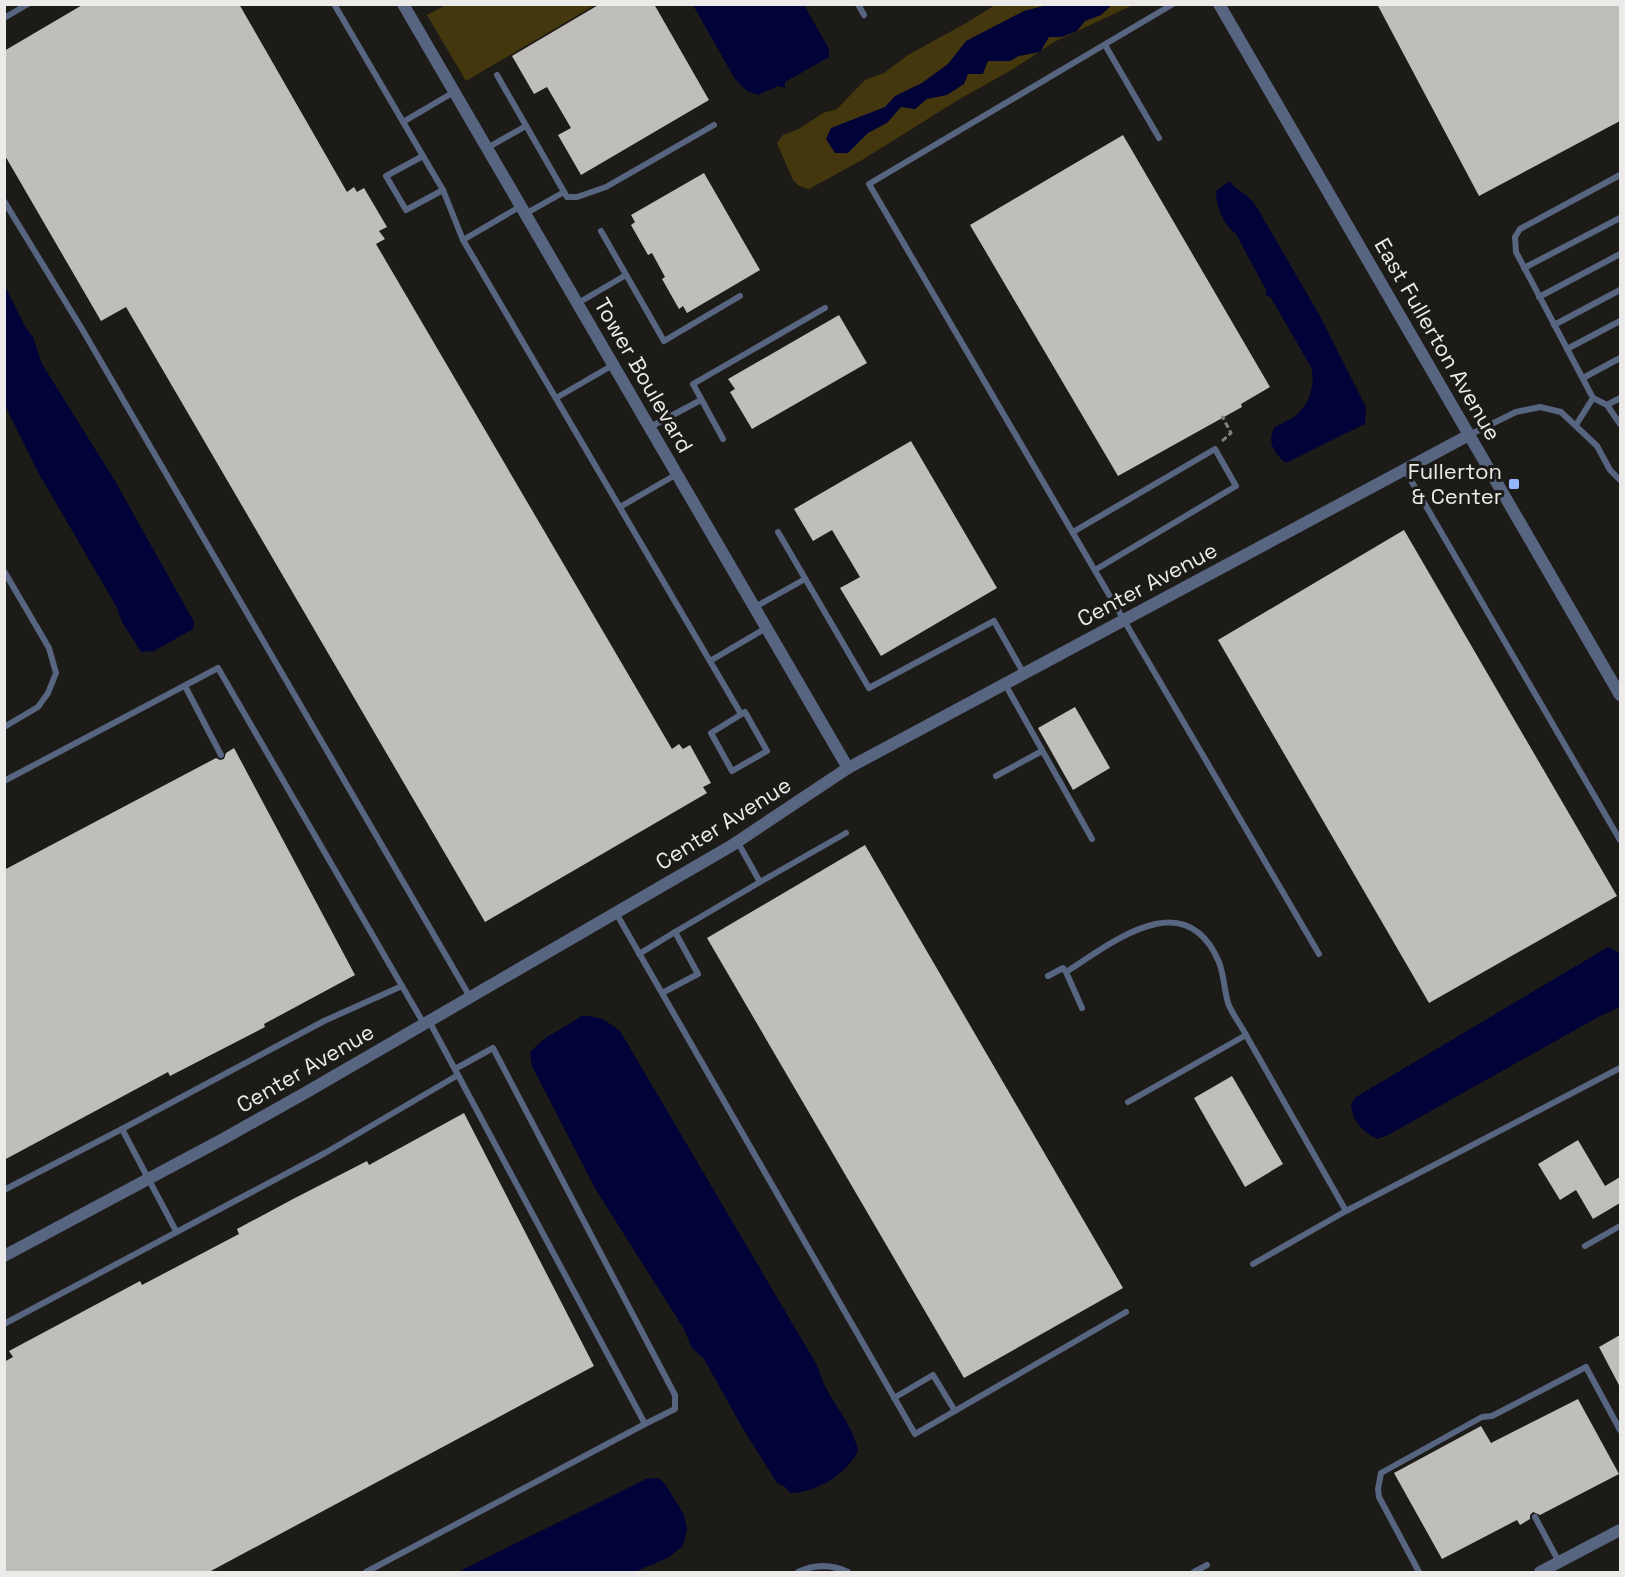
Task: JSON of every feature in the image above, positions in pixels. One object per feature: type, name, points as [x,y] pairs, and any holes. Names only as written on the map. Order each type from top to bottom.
[{"type":"street","name":"Tower Boulevard","points":[[403,4],[848,768]]},
{"type":"street","name":"East Fullerton Avenue","points":[[1219,4],[1620,695]]},
{"type":"street","name":"Center Avenue","points":[[4,1256],[223,1139],[616,913],[738,842],[848,768],[1469,435]]},
{"type":"street","points":[[1539,1572],[1620,1530]]},
{"type":"lane","points":[[4,18],[28,4]]},
{"type":"lane","points":[[334,4],[443,190],[463,240],[741,714]]},
{"type":"lane","points":[[858,4],[864,15]]},
{"type":"lane","points":[[1173,4],[869,184],[1319,954]]},
{"type":"lane","points":[[1105,45],[1159,138]]},
{"type":"lane","points":[[497,75],[567,197],[577,197],[606,187],[714,125]]},
{"type":"lane","points":[[403,122],[454,92]]},
{"type":"lane","points":[[487,148],[526,126]]},
{"type":"lane","points":[[423,156],[386,176],[406,210],[443,190]]},
{"type":"lane","points":[[1620,175],[1520,229],[1515,237],[1516,252],[1593,398],[1607,405],[1620,424]]},
{"type":"lane","points":[[463,240],[564,192]]},
{"type":"lane","points":[[4,201],[88,339],[470,997]]},
{"type":"lane","points":[[1524,268],[1620,218]]},
{"type":"lane","points":[[601,231],[664,341],[740,296]]},
{"type":"lane","points":[[1539,297],[1620,254]]},
{"type":"lane","points":[[578,303],[626,275]]},
{"type":"lane","points":[[1554,325],[1620,290]]},
{"type":"lane","points":[[723,439],[693,384],[825,308]]},
{"type":"lane","points":[[1567,349],[1620,321]]},
{"type":"lane","points":[[1582,378],[1620,358]]},
{"type":"lane","points":[[556,398],[613,365]]},
{"type":"lane","points":[[1576,425],[1593,398]]},
{"type":"lane","points":[[1607,405],[1620,398]]},
{"type":"lane","points":[[650,428],[701,400]]},
{"type":"lane","points":[[1469,435],[1516,412],[1540,407],[1562,412],[1597,446],[1610,470],[1620,480]]},
{"type":"lane","points":[[1073,532],[1215,449],[1236,486],[1095,570]]},
{"type":"lane","points":[[1405,470],[1620,840]]},
{"type":"lane","points":[[620,507],[677,474]]},
{"type":"lane","points":[[778,532],[869,688],[994,621],[1024,674]]},
{"type":"lane","points":[[4,570],[49,648],[56,673],[48,693],[38,707],[4,727]]},
{"type":"lane","points":[[754,607],[805,579]]},
{"type":"lane","points":[[710,661],[766,628]]},
{"type":"lane","points":[[4,781],[218,668],[402,986],[457,1072],[645,1424]]},
{"type":"lane","points":[[1005,684],[1092,839]]},
{"type":"lane","points":[[185,686],[221,755]]},
{"type":"lane","points":[[745,712],[767,751],[732,771],[711,733],[741,714],[745,712]]},
{"type":"lane","points":[[996,776],[1042,751]]},
{"type":"lane","points":[[639,954],[846,833]]},
{"type":"lane","points":[[738,842],[760,882]]},
{"type":"lane","points":[[616,913],[915,1434],[1126,1312]]},
{"type":"lane","points":[[1066,972],[1134,931],[1151,924],[1166,921],[1181,922],[1194,929],[1206,940],[1218,960],[1228,1003],[1346,1212]]},
{"type":"lane","points":[[662,993],[698,974],[675,933]]},
{"type":"lane","points":[[1048,976],[1063,968],[1082,1008]]},
{"type":"lane","points":[[4,1190],[324,1021],[402,986]]},
{"type":"lane","points":[[1128,1102],[1246,1035]]},
{"type":"lane","points":[[4,1324],[325,1153],[493,1048],[675,1395],[675,1409],[366,1572]]},
{"type":"lane","points":[[1253,1264],[1346,1212],[1620,1068]]},
{"type":"lane","points":[[122,1129],[176,1232]]},
{"type":"lane","points":[[1585,1246],[1620,1226]]},
{"type":"lane","points":[[1419,1572],[1379,1497],[1381,1473],[1482,1417],[1492,1416],[1586,1367],[1620,1430]]},
{"type":"lane","points":[[894,1398],[933,1375],[955,1411]]},
{"type":"lane","points":[[1534,1517],[1558,1562]]},
{"type":"lane","points":[[798,1572],[821,1565],[837,1567],[848,1572]]},
{"type":"lane","points":[[1194,1572],[1207,1565]]},
{"type":"path","points":[[1215,449],[1231,433],[1222,416]]},
{"type":"shaded area","points":[[446,5],[595,5],[466,81],[427,15]]},
{"type":"shaded area","points":[[693,5],[804,5],[829,49],[829,57],[785,82],[785,88],[778,86],[758,95],[747,91],[735,79]]},
{"type":"shaded area","points":[[995,5],[1133,5],[1054,42],[862,160],[809,189],[799,186],[793,180],[777,143],[783,135],[799,129],[823,113],[837,109],[865,80],[884,73],[908,55]]},
{"type":"shaded area","points":[[1047,5],[1112,5],[1101,15],[1085,21],[1077,31],[1062,37],[1049,37],[1040,52],[1019,56],[1010,61],[988,61],[983,74],[968,74],[964,84],[947,95],[927,99],[915,109],[901,107],[887,123],[868,133],[848,153],[835,153],[826,139],[831,128],[885,107],[895,96],[922,83],[948,64],[966,41],[1024,11]]},
{"type":"shaded area","points":[[1230,181],[1256,206],[1320,316],[1366,407],[1365,424],[1286,463],[1273,447],[1272,433],[1274,428],[1291,419],[1307,403],[1313,382],[1311,367],[1271,298],[1266,295],[1266,290],[1236,234],[1221,215],[1216,191]]},
{"type":"shaded area","points":[[5,286],[24,325],[33,337],[42,364],[115,481],[194,622],[193,629],[154,651],[141,652],[122,622],[116,606],[38,472],[5,405]]},
{"type":"shaded area","points":[[1608,947],[1620,953],[1620,1007],[1388,1135],[1377,1139],[1359,1125],[1353,1116],[1351,1104],[1356,1097]]},
{"type":"shaded area","points":[[581,1016],[602,1019],[620,1031],[818,1367],[826,1389],[855,1439],[858,1451],[846,1468],[830,1481],[800,1492],[790,1493],[777,1483],[704,1359],[692,1348],[684,1329],[596,1190],[532,1066],[530,1053],[548,1037]]},
{"type":"shaded area","points":[[658,1478],[665,1484],[684,1515],[687,1529],[683,1546],[668,1558],[634,1572],[458,1572],[646,1479]]},
{"type":"building","points":[[84,4],[239,4],[347,192],[354,187],[357,192],[364,188],[387,227],[379,231],[385,239],[376,244],[672,749],[679,744],[683,749],[690,745],[711,783],[703,787],[707,793],[485,922],[126,307],[101,321],[4,154],[4,51]]},
{"type":"building","points":[[600,4],[654,4],[709,100],[581,175],[558,135],[571,128],[547,87],[534,94],[512,56]]},
{"type":"building","points":[[1377,4],[1620,4],[1620,121],[1479,196]]},
{"type":"building","points":[[1123,135],[1270,387],[1241,404],[1242,407],[1118,476],[970,225]]},
{"type":"building","points":[[704,173],[760,270],[687,313],[683,306],[679,309],[662,279],[665,277],[652,253],[648,255],[631,225],[635,222],[631,215]]},
{"type":"building","points":[[839,315],[867,363],[752,429],[730,392],[735,389],[728,379]]},
{"type":"building","points":[[911,441],[997,588],[881,656],[840,588],[860,577],[832,530],[813,541],[794,509]]},
{"type":"building","points":[[1404,530],[1617,896],[1429,1003],[1218,640]]},
{"type":"building","points":[[1075,707],[1110,768],[1073,790],[1038,728]]},
{"type":"building","points":[[234,748],[355,975],[264,1024],[265,1027],[170,1076],[168,1072],[4,1160],[4,870],[216,758],[224,759],[226,753]]},
{"type":"building","points":[[865,845],[1123,1288],[964,1378],[707,938]]},
{"type":"building","points":[[1232,1076],[1283,1164],[1245,1187],[1194,1098]]},
{"type":"building","points":[[464,1113],[594,1366],[209,1572],[4,1572],[4,1362],[13,1357],[9,1351],[140,1281],[142,1285],[239,1234],[237,1229],[293,1199],[367,1161],[369,1165]]},
{"type":"building","points":[[1578,1140],[1605,1186],[1620,1177],[1620,1203],[1593,1219],[1576,1190],[1560,1200],[1538,1164]]},
{"type":"building","points":[[1620,1335],[1620,1387],[1599,1347]]},
{"type":"building","points":[[1578,1399],[1619,1474],[1540,1515],[1533,1512],[1530,1519],[1520,1525],[1517,1520],[1442,1559],[1394,1473],[1481,1426],[1491,1443]]},
{"type":"place","name":"Fullerton & Center","points":[[1514,484]]}]
